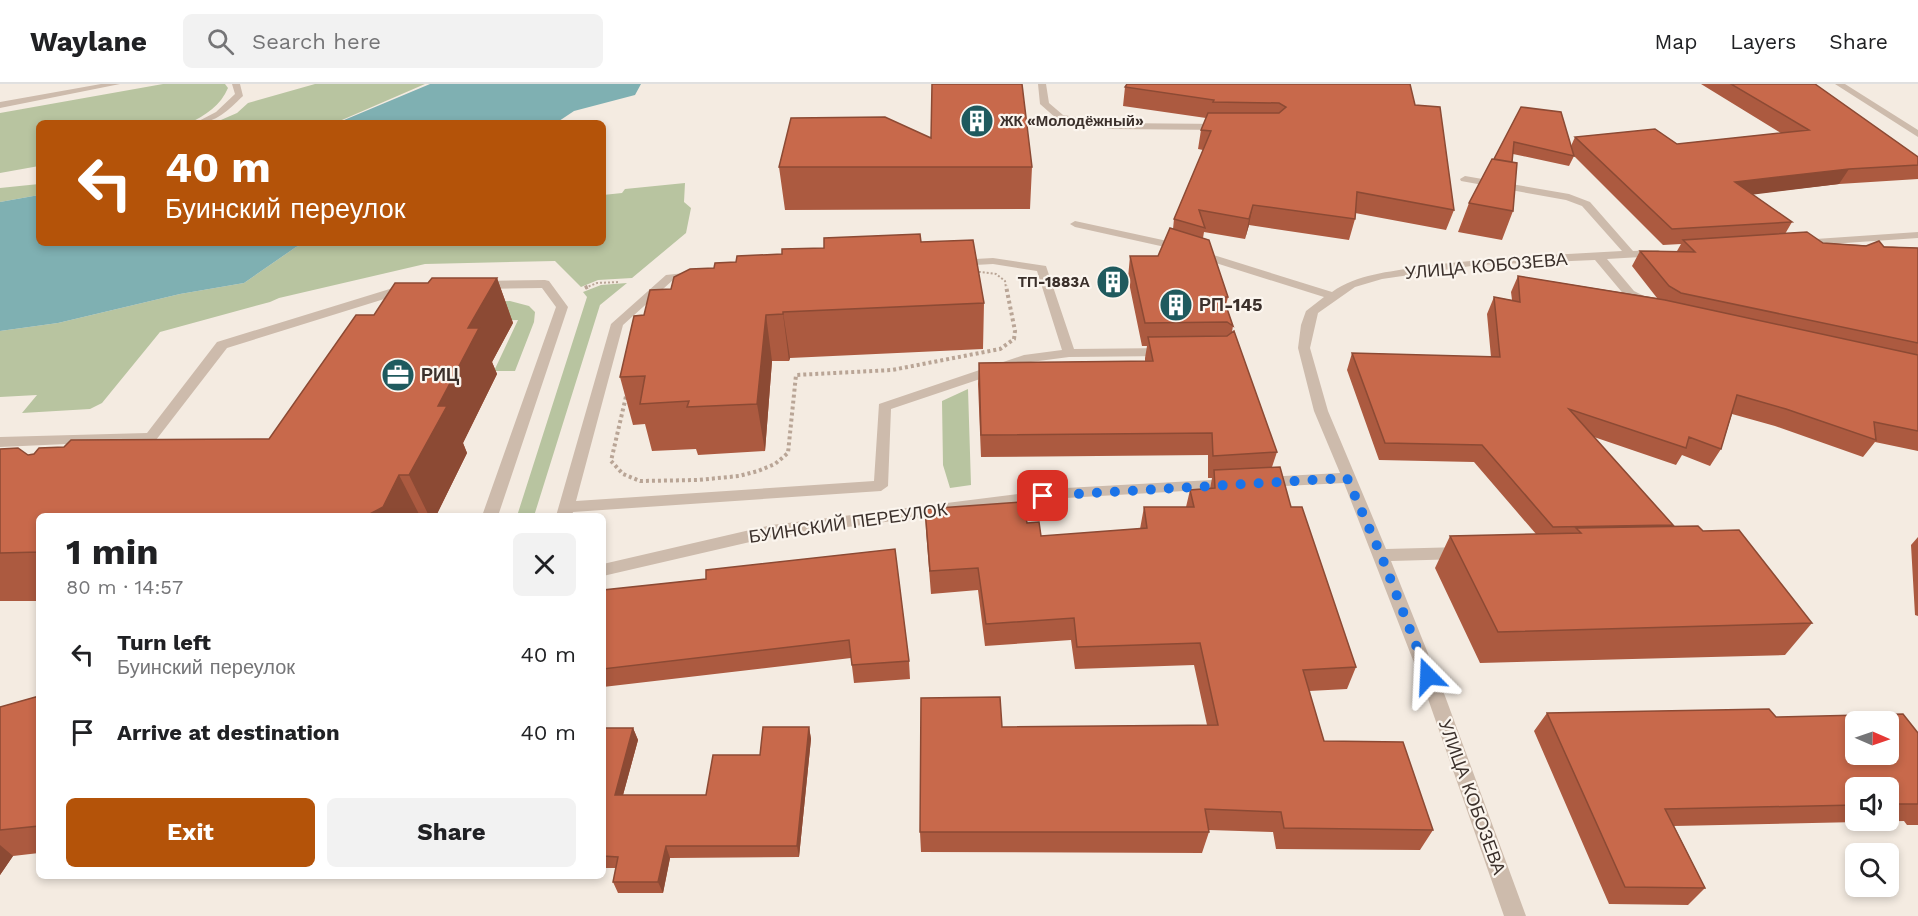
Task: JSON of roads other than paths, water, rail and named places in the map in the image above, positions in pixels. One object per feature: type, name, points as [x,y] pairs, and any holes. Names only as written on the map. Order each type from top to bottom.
[{"type":"street","points":[[0,105],[116,84]]},
{"type":"street","points":[[206,120],[219,114],[240,94],[236,84]]},
{"type":"street","points":[[1042,84],[1045,104],[1060,117],[1112,126],[1228,127]]},
{"type":"street","points":[[1839,84],[1918,134]]},
{"type":"street","points":[[1465,179],[1569,197],[1586,204],[1631,255]]},
{"type":"street","points":[[1076,224],[1168,244],[1332,296]]},
{"type":"street","points":[[1786,244],[1918,235]]},
{"type":"street","name":"УЛИЦА КОБОЗЕВА","points":[[1515,916],[1436,696],[1321,411],[1304,348],[1307,325],[1312,311],[1351,284],[1426,269],[1478,262],[1667,252]]},
{"type":"street","points":[[1599,256],[1630,294],[1658,309]]},
{"type":"street","points":[[945,264],[993,261],[1042,268],[1069,353]]},
{"type":"street","points":[[706,275],[670,277],[616,324],[566,511],[881,486],[884,407],[1029,358],[1069,353],[1186,352]]},
{"type":"street","points":[[468,285],[545,284],[562,307],[491,513]]},
{"type":"street","points":[[0,442],[151,437],[222,345],[413,286],[424,286]]},
{"type":"street","points":[[98,454],[111,438]]},
{"type":"street","name":"БУИНСКИЙ ПЕРЕУЛОК","points":[[606,569],[772,531],[1066,493],[1347,478]]},
{"type":"street","points":[[1381,555],[1477,553]]},
{"type":"water","points":[[430,84],[641,84],[635,95],[574,111],[560,120],[344,120]]},
{"type":"water","points":[[36,196],[36,246],[299,246],[244,283],[180,294],[58,323],[0,331],[0,202]]},
{"type":"place","name":"ЖК «Молодёжный»","points":[[977,121]]},
{"type":"place","name":"ТП-1883А","points":[[1113,282]]},
{"type":"place","name":"РП-145","points":[[1176,305]]},
{"type":"place","name":"РИЦ","points":[[398,375]]}]
